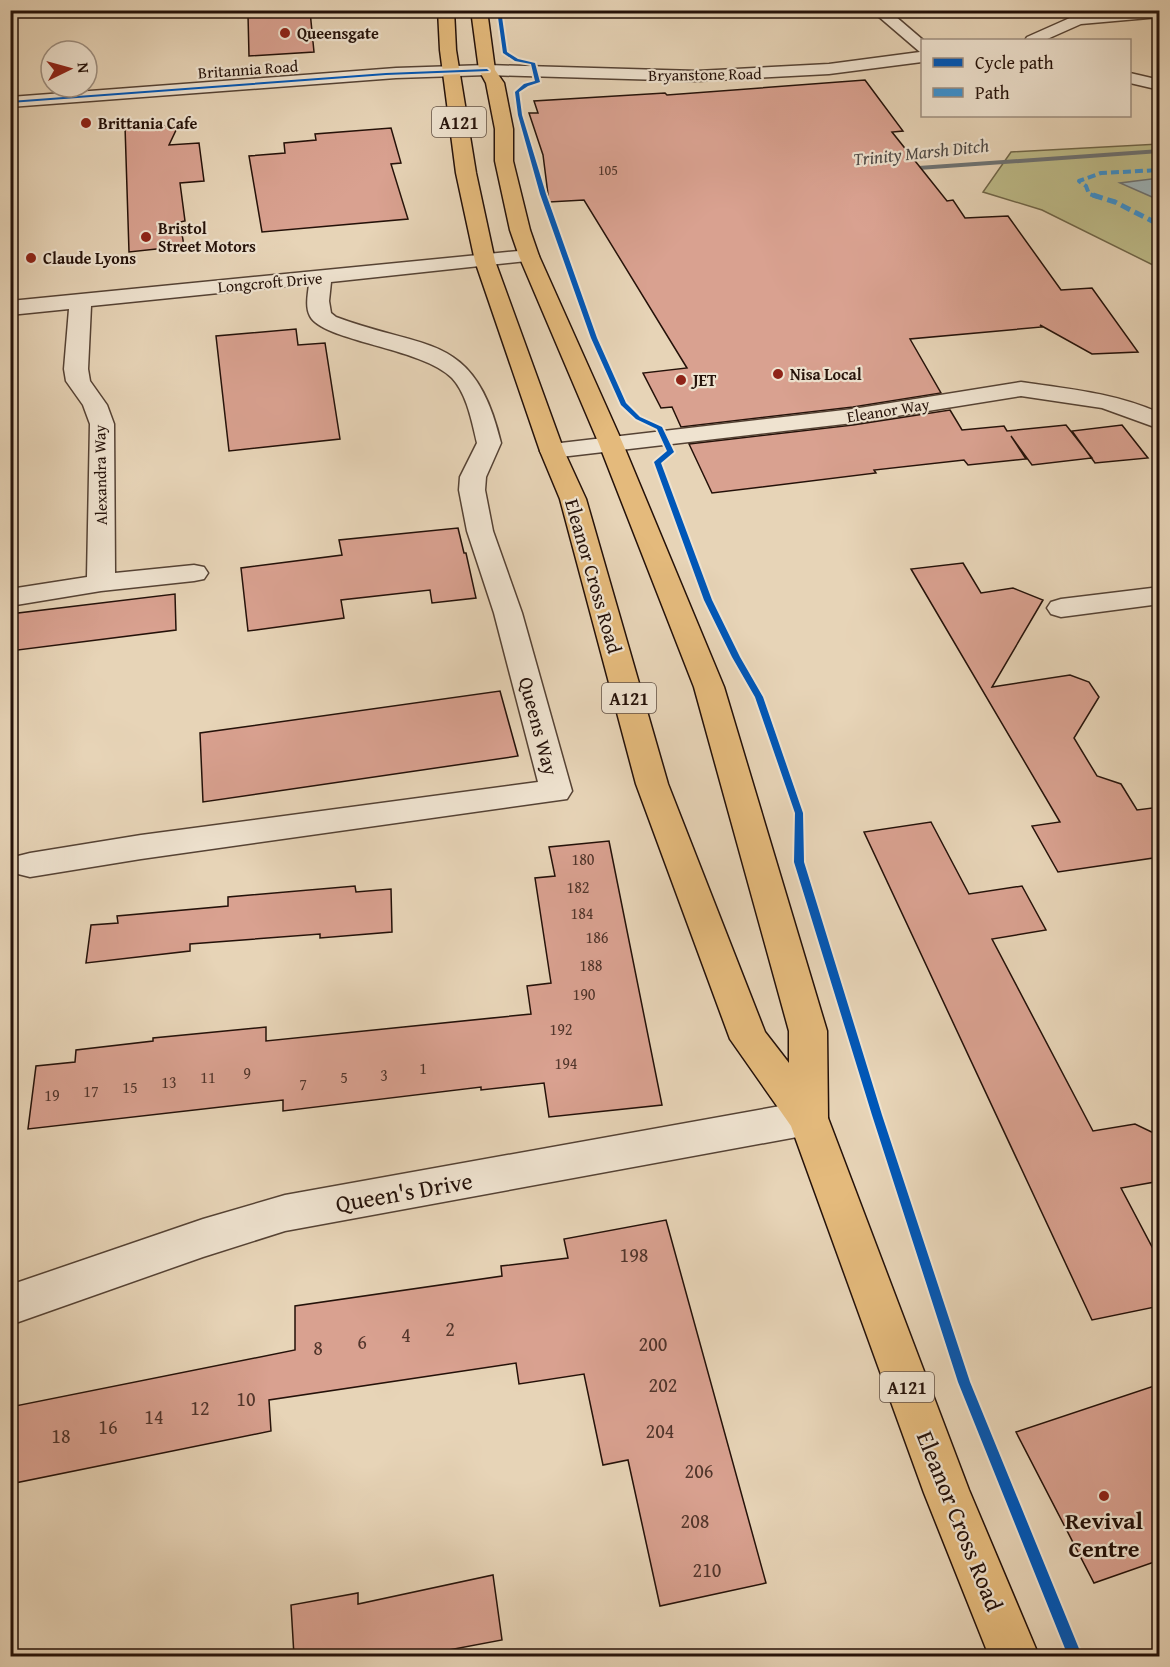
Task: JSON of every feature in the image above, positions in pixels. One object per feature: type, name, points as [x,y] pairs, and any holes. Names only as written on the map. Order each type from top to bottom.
[{"type":"main road","name":"Eleanor Cross Road","points":[[446,10],[451,71],[466,173],[485,261],[552,451],[573,499],[652,784],[748,1039],[808,1118],[946,1493],[1013,1655]]},
{"type":"main road","name":"Eleanor Cross Road","points":[[479,10],[487,70],[495,83],[504,129],[504,160],[520,230],[529,256],[611,444],[709,687],[808,1031],[808,1118]]},
{"type":"street","points":[[878,10],[921,47]]},
{"type":"street","points":[[1058,10],[1078,20]]},
{"type":"street","points":[[1035,39],[1078,20],[1160,12]]},
{"type":"street","name":"Bryanstone Road","points":[[487,70],[697,76],[829,69],[921,57]]},
{"type":"street","name":"Britannia Road","points":[[10,102],[386,74],[487,70]]},
{"type":"street","points":[[1131,78],[1160,85]]},
{"type":"street","name":"Longcroft Drive","points":[[10,308],[529,256]]},
{"type":"street","name":"Queens Way","points":[[30,865],[141,847],[556,791],[508,613],[480,531],[472,490],[473,477],[489,443],[471,389],[461,374],[427,354],[328,322],[320,315],[318,301],[321,278]]},
{"type":"street","name":"Alexandra Way","points":[[80,300],[78,381],[95,405],[102,424],[101,583]]},
{"type":"street","name":"Eleanor Way","points":[[552,451],[853,416],[1021,389],[1103,401],[1126,407],[1160,422]]},
{"type":"street","points":[[10,598],[101,583],[194,573]]},
{"type":"street","points":[[1061,608],[1160,595]]},
{"type":"street","name":"Queen's Drive","points":[[10,1305],[203,1238],[285,1213],[808,1118]]},
{"type":"shaded area","points":[[1159,144],[1159,268],[1042,210],[983,192],[1011,152]]},
{"type":"water","points":[[1159,178],[1159,200],[1120,183]]},
{"type":"building","name":"Queensgate","points":[[310,11],[314,52],[249,56],[248,15]]},
{"type":"building","points":[[865,80],[903,131],[892,132],[947,201],[953,200],[965,218],[1008,216],[1061,290],[1092,288],[1138,352],[1092,354],[1040,325],[1042,327],[910,339],[941,393],[853,407],[681,427],[672,407],[661,408],[643,373],[687,368],[584,200],[549,202],[543,155],[529,113],[538,113],[534,101],[665,93],[667,95]]},
{"type":"building","points":[[125,126],[178,126],[169,145],[199,143],[204,181],[180,183],[185,221],[180,222],[184,246],[129,252]]},
{"type":"building","points":[[391,128],[401,163],[391,164],[408,219],[262,232],[249,156],[285,153],[284,143],[316,140],[315,134]]},
{"type":"building","points":[[296,329],[298,345],[325,343],[340,439],[229,451],[216,336]]},
{"type":"building","points":[[950,410],[962,430],[1004,426],[1007,431],[1066,425],[1092,458],[1032,465],[1011,436],[1026,459],[968,465],[964,460],[712,493],[689,444],[853,425]]},
{"type":"building","points":[[1122,425],[1148,458],[1095,463],[1072,431]]},
{"type":"building","points":[[458,528],[476,598],[432,603],[430,590],[341,600],[344,618],[248,631],[241,568],[342,555],[339,540]]},
{"type":"building","points":[[963,563],[981,593],[1013,588],[1043,600],[992,687],[1070,675],[1089,682],[1099,697],[1074,738],[1097,776],[1121,784],[1137,810],[1160,807],[1160,857],[1058,872],[1032,826],[1060,822],[911,569]]},
{"type":"building","points":[[175,594],[176,630],[10,651],[10,614]]},
{"type":"building","points":[[500,691],[518,756],[203,802],[200,733]]},
{"type":"building","points":[[931,822],[969,894],[1022,886],[1046,930],[992,939],[1093,1131],[1135,1124],[1160,1136],[1160,1181],[1121,1188],[1160,1262],[1160,1306],[1092,1320],[864,832]]},
{"type":"building","points":[[609,841],[662,1105],[549,1117],[544,1083],[481,1090],[481,1087],[283,1111],[283,1100],[28,1129],[36,1066],[75,1062],[76,1050],[153,1041],[153,1038],[266,1027],[266,1041],[531,1014],[527,986],[551,983],[535,878],[555,876],[549,847]]},
{"type":"building","points":[[355,886],[356,892],[391,889],[392,932],[320,938],[320,934],[190,944],[190,951],[86,963],[91,925],[118,923],[117,916],[228,906],[228,897]]},
{"type":"building","points":[[666,1220],[766,1583],[660,1606],[628,1460],[603,1465],[584,1374],[519,1384],[516,1363],[269,1400],[271,1431],[10,1484],[10,1407],[295,1350],[295,1306],[502,1276],[501,1266],[568,1258],[564,1239]]},
{"type":"building","name":"Revival Centre","points":[[1160,1384],[1160,1560],[1094,1583],[1016,1432]]},
{"type":"building","points":[[493,1575],[502,1640],[417,1656],[294,1656],[291,1605],[358,1593],[358,1604]]},
{"type":"waterway","name":"Trinity Marsh Ditch","points":[[904,169],[1160,151]]},
{"type":"marked path","points":[[1160,170],[1101,173],[1079,181],[1086,186],[1089,194],[1115,202],[1160,225]]},
{"type":"cycle path","points":[[499,10],[505,53],[517,60],[533,63],[538,82],[526,85],[517,92],[520,115],[543,194],[594,338],[623,404],[638,418],[660,428],[671,452],[657,462],[708,600],[759,697],[799,813],[799,862],[877,1115],[964,1382],[1075,1656]]},
{"type":"cycle path","points":[[10,102],[386,74],[487,70]]},
{"type":"place","name":"Queensgate","points":[[285,33]]},
{"type":"place","name":"Brittania Cafe","points":[[86,123]]},
{"type":"place","name":"Bristol Street Motors","points":[[146,237]]},
{"type":"place","name":"Claude Lyons","points":[[31,258]]},
{"type":"place","name":"Nisa Local","points":[[778,374]]},
{"type":"place","name":"JET","points":[[681,380]]},
{"type":"place","name":"Revival Centre","points":[[1104,1496]]}]
